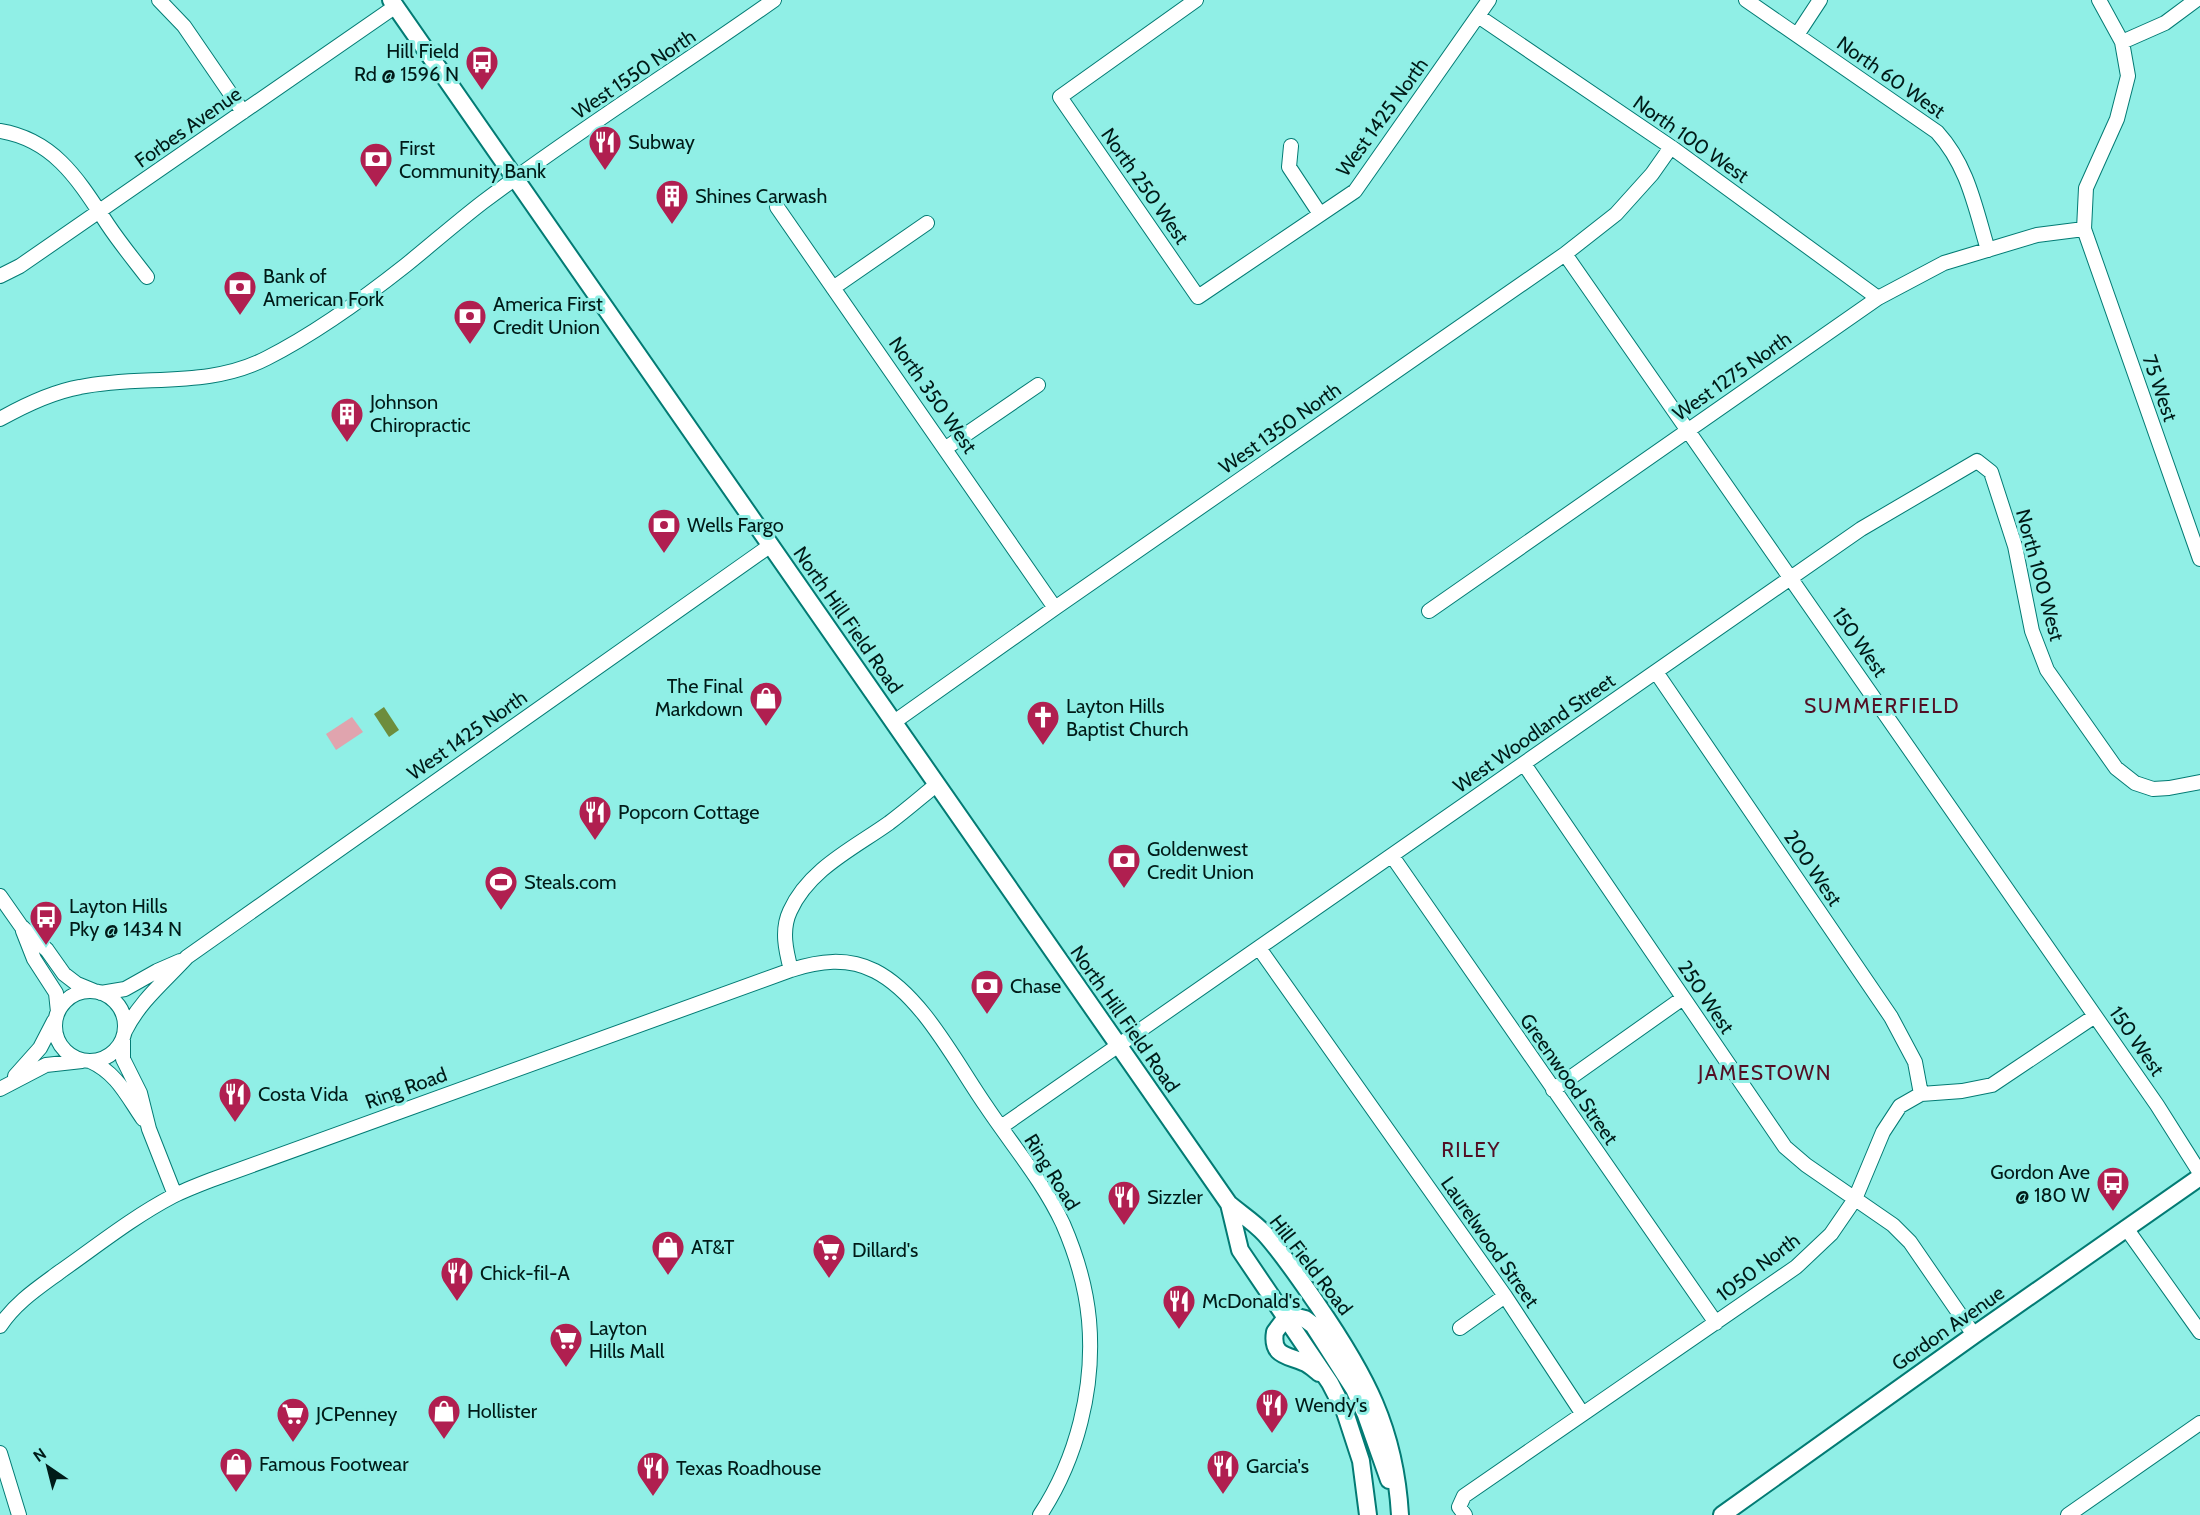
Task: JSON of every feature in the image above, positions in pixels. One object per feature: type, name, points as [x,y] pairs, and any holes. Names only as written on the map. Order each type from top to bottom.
[{"type":"main road","name":"North Hill Field Road","points":[[393,3],[1229,1204]]},
{"type":"main road","name":"Gordon Avenue","points":[[1722,1515],[2200,1175]]},
{"type":"main road","points":[[1229,1204],[1240,1250],[1330,1383],[1345,1412],[1362,1468],[1369,1510]]},
{"type":"main road","name":"Hill Field Road","points":[[1229,1204],[1264,1233],[1312,1297],[1360,1371],[1377,1405],[1385,1428],[1395,1466],[1399,1511]]},
{"type":"main road","points":[[1330,1383],[1309,1365],[1287,1358],[1278,1350],[1274,1341],[1275,1332],[1280,1323],[1297,1316],[1310,1322],[1343,1369],[1364,1409],[1399,1511]]},
{"type":"street","points":[[159,0],[184,26],[243,112]]},
{"type":"street","name":"West 1550 North","points":[[0,419],[49,395],[80,387],[139,381],[199,379],[235,370],[265,359],[315,330],[390,278],[483,201],[774,0]]},
{"type":"street","name":"North 250 West","points":[[1196,0],[1060,97],[1198,297]]},
{"type":"street","name":"West 1425 North","points":[[1198,297],[1355,191],[1489,0]]},
{"type":"street","name":"North 60 West","points":[[1746,0],[1937,132],[1951,148],[1963,170],[1988,250]]},
{"type":"street","points":[[1797,35],[1820,0]]},
{"type":"street","points":[[2084,230],[2086,188],[2117,119],[2128,76],[2121,42],[2099,0]]},
{"type":"street","points":[[2121,42],[2165,23],[2196,0]]},
{"type":"street","name":"Forbes Avenue","points":[[0,276],[20,266],[243,112],[393,3]]},
{"type":"street","name":"North 100 West","points":[[1478,16],[1671,147],[1878,298]]},
{"type":"street","points":[[0,131],[14,133],[46,148],[72,171],[147,277]]},
{"type":"street","points":[[1291,146],[1289,167],[1320,214]]},
{"type":"street","name":"West 1350 North","points":[[894,722],[1565,254],[1616,214],[1652,174],[1671,147]]},
{"type":"street","name":"North 350 West","points":[[777,207],[1055,608]]},
{"type":"street","points":[[833,288],[927,223]]},
{"type":"street","name":"West 1275 North","points":[[1430,611],[1878,298],[1944,264],[2037,234],[2084,230]]},
{"type":"street","name":"75 West","points":[[2084,230],[2200,560]]},
{"type":"street","name":"150 West","points":[[1565,254],[1792,577],[2157,1105],[2200,1175]]},
{"type":"street","points":[[946,448],[1038,385]]},
{"type":"street","name":"North 100 West","points":[[1977,461],[1991,471],[2015,546],[2032,631],[2047,670],[2116,768],[2134,783],[2153,789],[2200,783]]},
{"type":"street","name":"West Woodland Street","points":[[1001,1127],[1861,529],[1977,461]]},
{"type":"street","name":"West 1425 North","points":[[124,1034],[134,1013],[144,1000],[187,957],[771,546]]},
{"type":"street","name":"200 West","points":[[1656,672],[1891,1017],[1915,1062],[1921,1094]]},
{"type":"street","name":"250 West","points":[[1524,764],[1785,1147],[1893,1225],[1910,1242],[1974,1335]]},
{"type":"street","points":[[791,970],[785,937],[786,925],[790,911],[803,891],[837,858],[890,822],[936,785]]},
{"type":"street","name":"Greenwood Street","points":[[1392,856],[1716,1323]]},
{"type":"street","points":[[0,896],[21,926],[46,950],[64,974],[77,984],[112,999],[120,1007],[124,1019],[123,1059],[142,1098],[149,1129],[175,1195]]},
{"type":"street","points":[[21,926],[34,959],[56,993],[56,1031],[62,1046],[69,1054],[104,1067],[117,1079],[149,1129]]},
{"type":"street","name":"Laurelwood Street","points":[[1259,948],[1505,1296],[1582,1413]]},
{"type":"street","name":"West 1425 North","points":[[98,992],[125,989],[187,957]]},
{"type":"street","name":"Ring Road","points":[[0,1326],[16,1306],[39,1286],[110,1236],[175,1195],[254,1163],[791,970],[825,962],[850,963],[873,970],[897,986],[915,1003],[1044,1189],[1062,1222],[1075,1256],[1089,1320],[1089,1370],[1079,1425],[1058,1485],[1040,1515]]},
{"type":"street","points":[[2,1087],[37,1052],[62,1004],[71,996],[83,992],[98,992]]},
{"type":"street","points":[[1553,1090],[1683,998]]},
{"type":"street","points":[[1921,1094],[1962,1091],[1992,1084],[2095,1016]]},
{"type":"street","points":[[2,1087],[46,1065],[101,1059],[112,1053],[124,1034]]},
{"type":"street","name":"1050 North","points":[[1465,1515],[1459,1507],[1464,1496],[1796,1267],[1830,1234],[1855,1199],[1883,1132],[1900,1106],[1921,1094]]},
{"type":"street","points":[[2126,1228],[2200,1332]]},
{"type":"street","points":[[1460,1328],[1505,1296]]},
{"type":"street","points":[[2068,1515],[2200,1423]]},
{"type":"street","points":[[0,1453],[18,1515]]},
{"type":"shaded area","points":[[384,707],[399,730],[389,737],[374,714]]},
{"type":"shaded area","points":[[352,717],[363,732],[336,750],[326,734]]},
{"type":"place","name":"Hill Field Rd @ 1596 N","points":[[482,91]]},
{"type":"place","name":"Subway","points":[[605,171]]},
{"type":"place","name":"First Community Bank","points":[[376,188]]},
{"type":"place","name":"Shines Carwash","points":[[672,225]]},
{"type":"place","name":"Bank of American Fork","points":[[240,316]]},
{"type":"place","name":"America First Credit Union","points":[[470,345]]},
{"type":"place","name":"Johnson Chiropractic","points":[[347,443]]},
{"type":"place","name":"Wells Fargo","points":[[664,554]]},
{"type":"place","name":"The Final Markdown","points":[[766,727]]},
{"type":"place","name":"Layton Hills Baptist Church","points":[[1043,746]]},
{"type":"place","name":"Popcorn Cottage","points":[[595,841]]},
{"type":"place","name":"Goldenwest Credit Union","points":[[1124,889]]},
{"type":"place","name":"Steals.com","points":[[501,911]]},
{"type":"place","name":"Layton Hills Pky @ 1434 N","points":[[46,946]]},
{"type":"place","name":"Chase","points":[[987,1015]]},
{"type":"place","name":"Costa Vida","points":[[235,1123]]},
{"type":"place","name":"Gordon Ave @ 180 W","points":[[2113,1212]]},
{"type":"place","name":"Sizzler","points":[[1124,1226]]},
{"type":"place","name":"AT&T","points":[[668,1276]]},
{"type":"place","name":"Dillard's","points":[[829,1279]]},
{"type":"place","name":"Chick-fil-A","points":[[457,1302]]},
{"type":"place","name":"McDonald's","points":[[1179,1330]]},
{"type":"place","name":"Layton Hills Mall","points":[[566,1368]]},
{"type":"place","name":"Wendy's","points":[[1272,1434]]},
{"type":"place","name":"Hollister","points":[[444,1440]]},
{"type":"place","name":"JCPenney","points":[[293,1443]]},
{"type":"place","name":"Famous Footwear","points":[[236,1493]]},
{"type":"place","name":"Garcia's","points":[[1223,1495]]},
{"type":"place","name":"Texas Roadhouse","points":[[653,1497]]},
{"type":"district","name":"SUMMERFIELD","points":[[1882,705]]},
{"type":"district","name":"JAMESTOWN","points":[[1765,1072]]},
{"type":"district","name":"RILEY","points":[[1471,1149]]}]
